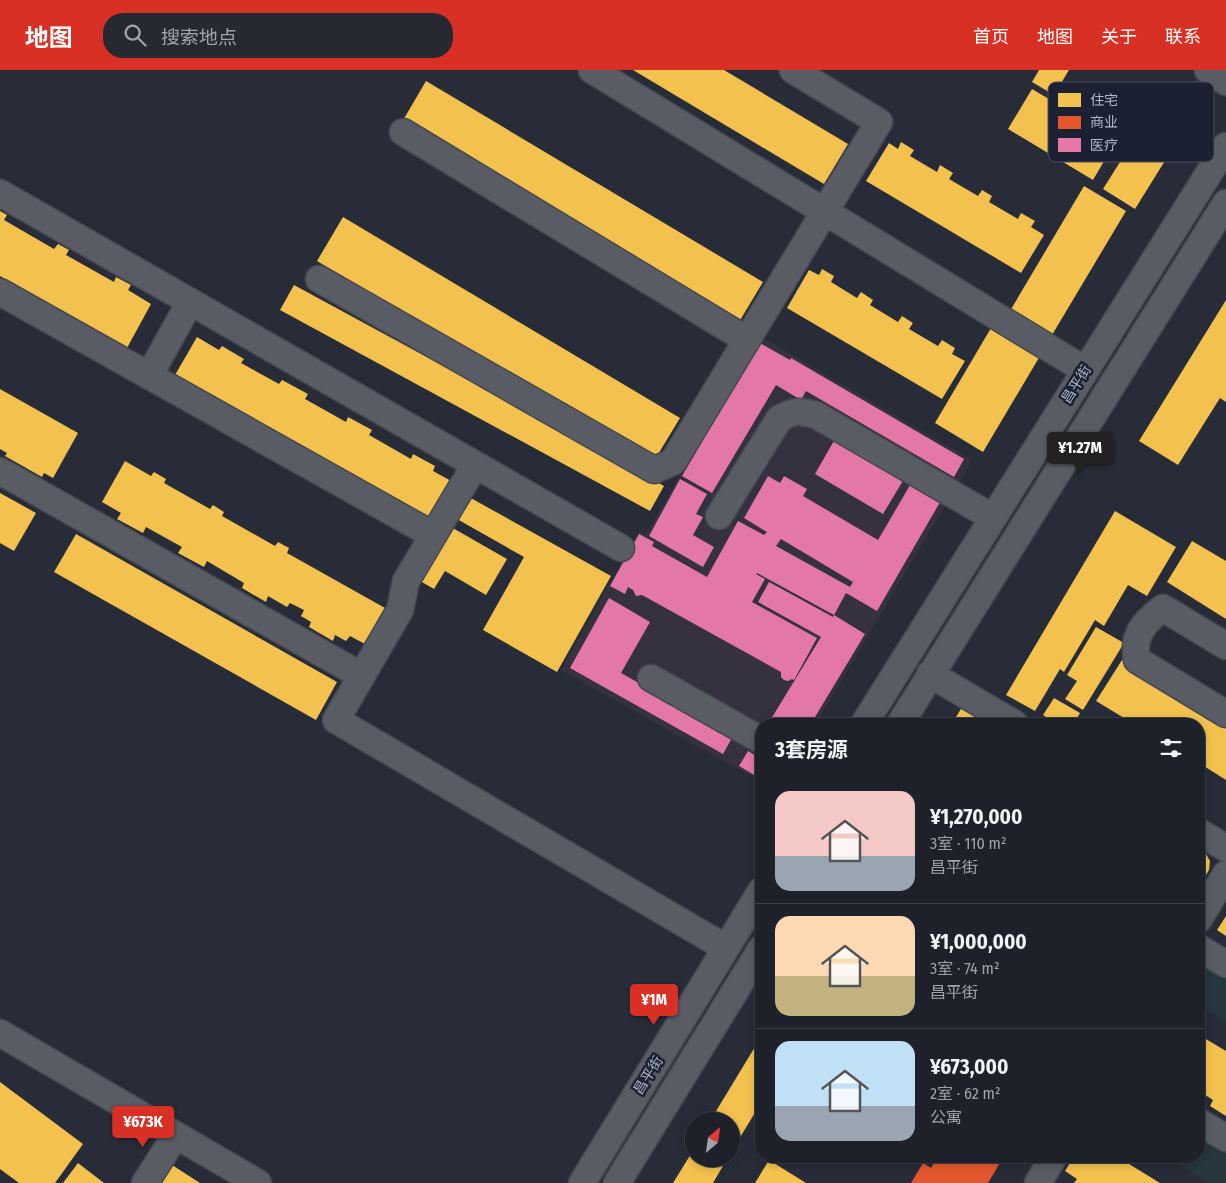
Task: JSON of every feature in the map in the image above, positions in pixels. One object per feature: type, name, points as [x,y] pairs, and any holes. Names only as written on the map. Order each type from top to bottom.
[{"type":"street","points":[[592,70],[1085,370]]},
{"type":"street","points":[[320,279],[654,470],[673,462],[879,122],[793,70]]},
{"type":"street","points":[[1208,70],[1226,82]]},
{"type":"street","points":[[403,132],[747,340]]},
{"type":"street","name":"昌平街","points":[[868,718],[1226,146]]},
{"type":"street","points":[[0,193],[621,548]]},
{"type":"street","points":[[904,718],[1226,203]]},
{"type":"street","points":[[0,292],[433,535]]},
{"type":"street","points":[[149,376],[190,302]]},
{"type":"street","points":[[719,516],[779,419],[790,412],[801,411],[816,415],[992,518]]},
{"type":"street","points":[[475,465],[406,581],[400,610],[336,720],[726,948]]},
{"type":"street","points":[[0,471],[362,676]]},
{"type":"street","points":[[1226,646],[1163,608],[1149,618],[1136,638],[1135,652],[1136,660],[1226,714]]},
{"type":"street","points":[[930,674],[1005,718]]},
{"type":"street","points":[[652,678],[755,737]]},
{"type":"street","points":[[1205,836],[1226,848]]},
{"type":"street","points":[[1205,909],[1226,874]]},
{"type":"street","name":"昌平街","points":[[582,1183],[755,901]]},
{"type":"street","points":[[1205,952],[1226,964]]},
{"type":"street","points":[[618,1183],[755,966]]},
{"type":"street","points":[[0,1033],[258,1183]]},
{"type":"street","points":[[1205,1126],[1226,1138]]},
{"type":"street","points":[[145,1183],[176,1135]]},
{"type":"street","points":[[1038,1183],[1050,1163]]},
{"type":"shaded area","points":[[760,336],[972,460],[820,718],[755,718],[755,779],[561,670],[639,531],[646,534]]},
{"type":"shaded area","points":[[1205,966],[1226,978],[1226,1022],[1205,1009]]},
{"type":"shaded area","points":[[1205,1138],[1226,1150],[1226,1183],[1209,1183],[1176,1163],[1205,1163]]},
{"type":"building: 住宅","points":[[633,70],[724,70],[848,144],[824,184]]},
{"type":"building: 住宅","points":[[1039,70],[1069,70],[1062,82],[1048,82],[1048,91],[1032,82]]},
{"type":"building: 住宅","points":[[426,81],[763,282],[739,322],[402,122]]},
{"type":"building: 住宅","points":[[1032,89],[1048,98],[1048,153],[1008,129]]},
{"type":"building: 住宅","points":[[901,142],[914,150],[910,156],[937,172],[940,165],[953,173],[949,179],[978,196],[982,190],[992,196],[989,202],[1018,219],[1021,213],[1035,221],[1031,227],[1044,235],[1021,273],[866,181],[889,143],[898,149]]},
{"type":"building: 住宅","points":[[1063,162],[1104,162],[1093,180]]},
{"type":"building: 住宅","points":[[1120,162],[1164,162],[1135,209],[1103,189]]},
{"type":"building: 住宅","points":[[1084,186],[1126,211],[1052,335],[1010,311]]},
{"type":"building: 住宅","points":[[0,211],[7,215],[4,220],[54,249],[58,244],[69,250],[66,255],[114,282],[116,277],[131,285],[128,290],[151,304],[127,348],[0,276]]},
{"type":"building: 住宅","points":[[343,217],[680,418],[654,461],[317,261]]},
{"type":"building: 住宅","points":[[822,269],[834,276],[831,282],[857,298],[861,292],[873,300],[870,305],[898,322],[902,316],[913,323],[909,329],[938,346],[942,340],[955,348],[952,354],[965,361],[942,399],[787,308],[809,270],[819,275]]},
{"type":"building: 住宅","points":[[294,285],[664,486],[650,511],[280,310]]},
{"type":"building: 住宅","points":[[1226,300],[1226,402],[1220,398],[1178,465],[1139,441]]},
{"type":"building: 住宅","points":[[991,328],[1040,356],[983,452],[935,423]]},
{"type":"building: 住宅","points":[[197,337],[219,350],[222,346],[244,359],[241,363],[279,384],[282,380],[308,394],[305,399],[346,422],[348,417],[372,430],[369,435],[411,459],[413,454],[435,466],[433,471],[453,482],[432,520],[349,479],[352,474],[259,422],[256,426],[219,405],[222,401],[175,375]]},
{"type":"building: 住宅","points":[[0,389],[78,433],[53,478],[44,473],[42,477],[5,456],[7,453],[0,449]]},
{"type":"building: 住宅","points":[[125,461],[151,476],[154,472],[166,479],[164,483],[210,509],[213,505],[224,512],[222,516],[275,546],[278,542],[289,548],[287,553],[385,608],[365,644],[350,636],[346,641],[335,635],[333,641],[309,627],[311,622],[301,616],[304,610],[290,603],[287,607],[268,596],[266,602],[242,588],[244,583],[207,561],[204,567],[178,553],[182,547],[146,527],[143,533],[117,519],[121,513],[102,502]]},
{"type":"building: 住宅","points":[[0,493],[36,513],[14,551],[0,543]]},
{"type":"building: 住宅","points":[[469,497],[611,576],[557,672],[483,630],[524,557],[457,519]]},
{"type":"building: 住宅","points":[[1115,511],[1176,547],[1147,596],[1128,585],[1104,626],[1095,620],[1064,672],[1060,669],[1035,711],[1006,695]]},
{"type":"building: 住宅","points":[[451,527],[507,559],[486,595],[445,571],[434,589],[420,581]]},
{"type":"building: 住宅","points":[[76,534],[337,682],[316,720],[54,572]]},
{"type":"building: 住宅","points":[[1192,541],[1226,561],[1226,619],[1167,582]]},
{"type":"building: 住宅","points":[[1096,627],[1124,643],[1083,710],[1065,699],[1077,681],[1067,675]]},
{"type":"building: 住宅","points":[[1122,660],[1226,724],[1226,780],[1205,767],[1205,718],[1124,718],[1096,701]]},
{"type":"building: 住宅","points":[[1054,698],[1080,713],[1077,718],[1048,718],[1043,715]]},
{"type":"building: 住宅","points":[[962,707],[980,718],[956,718]]},
{"type":"building: 住宅","points":[[1205,853],[1210,861],[1209,870],[1205,877]]},
{"type":"building: 住宅","points":[[1226,916],[1226,936],[1217,930]]},
{"type":"building: 住宅","points":[[1205,1039],[1226,1051],[1226,1116],[1210,1106],[1213,1100],[1205,1095]]},
{"type":"building: 住宅","points":[[755,1047],[755,1113],[740,1137],[740,1112],[715,1112]]},
{"type":"building: 住宅","points":[[0,1082],[83,1144],[55,1183],[19,1183],[0,1169]]},
{"type":"building: 住宅","points":[[78,1163],[104,1183],[63,1183]]},
{"type":"building: 住宅","points":[[767,1163],[774,1163],[806,1183],[755,1183]]},
{"type":"building: 住宅","points":[[1070,1163],[1127,1163],[1160,1183],[1074,1183],[1077,1179],[1065,1171]]},
{"type":"building: 住宅","points":[[685,1164],[685,1168],[722,1168],[713,1183],[673,1183]]},
{"type":"building: 住宅","points":[[172,1165],[200,1183],[160,1183]]},
{"type":"building: 商业","points":[[923,1163],[931,1168],[934,1163],[1000,1163],[988,1183],[911,1183]]},
{"type":"building: 医疗","points":[[760,343],[790,360],[791,358],[964,459],[954,477],[806,391],[801,400],[776,385],[712,493],[682,476]]},
{"type":"building: 医疗","points":[[835,439],[904,479],[883,514],[815,474]]},
{"type":"building: 医疗","points":[[768,476],[780,483],[784,476],[807,489],[803,496],[878,540],[913,480],[943,497],[877,611],[846,593],[834,615],[756,574],[765,579],[752,602],[817,638],[794,680],[788,681],[781,677],[781,672],[642,595],[636,596],[633,590],[628,587],[625,594],[610,586],[639,534],[654,542],[652,546],[707,577],[738,521],[764,535],[767,532],[744,518]],"holes":[[[781,539],[853,582],[850,587],[776,546]]]},
{"type":"building: 医疗","points":[[680,479],[707,494],[696,514],[703,517],[693,535],[714,547],[703,567],[649,536]]},
{"type":"building: 医疗","points":[[769,582],[833,617],[834,615],[865,634],[814,718],[772,718],[821,637],[758,602]]},
{"type":"building: 医疗","points":[[609,598],[650,622],[621,673],[733,736],[723,754],[570,668]]},
{"type":"building: 医疗","points":[[748,751],[755,755],[755,775],[739,766]]}]
